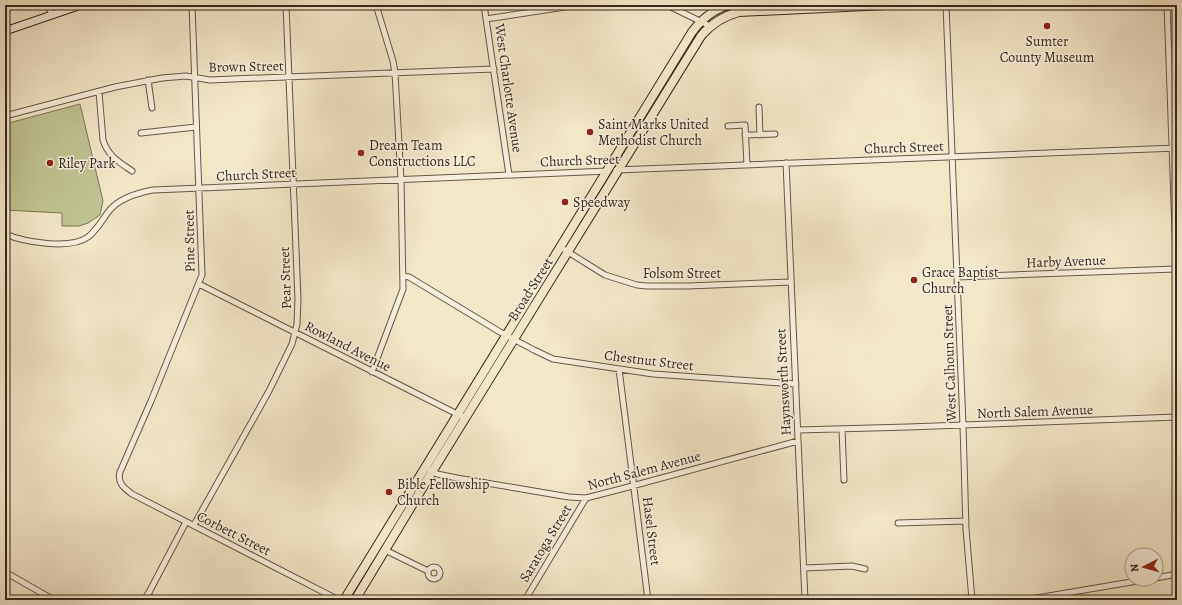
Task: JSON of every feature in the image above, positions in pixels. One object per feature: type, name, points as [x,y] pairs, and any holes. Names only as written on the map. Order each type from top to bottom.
[{"type":"main road","points":[[5,30],[81,5]]},
{"type":"main road","name":"Broad Street","points":[[355,600],[385,550],[457,414],[692,32],[701,22],[717,10],[728,5]]},
{"type":"main road","name":"Broad Street","points":[[344,600],[428,470],[465,418],[701,36],[710,26],[722,17],[744,8],[887,5]]},
{"type":"street","points":[[48,5],[52,15]]},
{"type":"street","name":"Pine Street","points":[[120,484],[120,472],[199,284],[203,269],[192,5]]},
{"type":"street","name":"Pear Street","points":[[194,525],[279,372],[292,344],[298,319],[286,5]]},
{"type":"street","points":[[372,372],[404,289],[401,180],[395,73],[393,61],[376,5]]},
{"type":"street","name":"West Charlotte Avenue","points":[[484,5],[509,175]]},
{"type":"street","points":[[486,19],[578,5]]},
{"type":"street","points":[[667,5],[710,26]]},
{"type":"street","name":"West Calhoun Street","points":[[946,5],[966,521],[972,600]]},
{"type":"street","points":[[1167,5],[1175,148],[1177,286]]},
{"type":"street","name":"Brown Street","points":[[5,116],[115,87],[148,80],[186,76],[210,80],[494,68]]},
{"type":"street","points":[[148,80],[152,108]]},
{"type":"street","points":[[99,92],[102,140],[104,146],[111,156],[132,171]]},
{"type":"street","points":[[758,107],[760,135]]},
{"type":"street","points":[[728,126],[745,124],[747,165]]},
{"type":"street","points":[[141,133],[196,127]]},
{"type":"street","points":[[746,135],[775,134]]},
{"type":"street","name":"Church Street","points":[[5,234],[18,240],[73,243],[88,237],[97,229],[110,209],[119,202],[132,195],[152,190],[1175,148]]},
{"type":"street","name":"Haynsworth Street","points":[[786,163],[805,600]]},
{"type":"street","name":"Folsom Street","points":[[560,247],[605,276],[637,285],[688,286],[791,282]]},
{"type":"street","name":"Harby Avenue","points":[[957,277],[1176,269]]},
{"type":"street","name":"Chestnut Street","points":[[404,276],[409,277],[506,335],[554,359],[675,376],[796,384]]},
{"type":"street","name":"Rowland Avenue","points":[[199,284],[465,418]]},
{"type":"street","name":"Hasel Street","points":[[619,369],[648,600]]},
{"type":"street","name":"North Salem Avenue","points":[[798,430],[1177,417]]},
{"type":"street","points":[[842,429],[844,480]]},
{"type":"street","name":"North Salem Avenue","points":[[428,470],[437,474],[457,478],[570,497],[586,498],[798,441]]},
{"type":"street","name":"Corbett Street","points":[[120,484],[132,494],[339,600]]},
{"type":"street","name":"Saratoga Street","points":[[525,600],[586,498]]},
{"type":"street","points":[[898,523],[966,521]]},
{"type":"street","points":[[155,600],[146,598],[186,522]]},
{"type":"street","points":[[385,550],[428,571]]},
{"type":"street","points":[[804,568],[852,566],[865,569]]},
{"type":"street","points":[[5,572],[54,600]]},
{"type":"street","points":[[1164,576],[1177,574]]},
{"type":"street","points":[[1025,600],[1124,583]]},
{"type":"green space","name":"Riley Park","points":[[80,104],[103,201],[100,215],[88,223],[79,226],[62,226],[62,213],[5,210],[5,124]]},
{"type":"place","name":"Sumter County Museum","points":[[1047,26]]},
{"type":"place","name":"Saint Marks United Methodist Church","points":[[590,132]]},
{"type":"place","name":"Dream Team Constructions LLC","points":[[361,153]]},
{"type":"place","name":"Riley Park","points":[[50,163]]},
{"type":"place","name":"Speedway","points":[[565,202]]},
{"type":"place","name":"Grace Baptist Church","points":[[914,280]]},
{"type":"place","name":"Bible Fellowship Church","points":[[389,492]]}]
